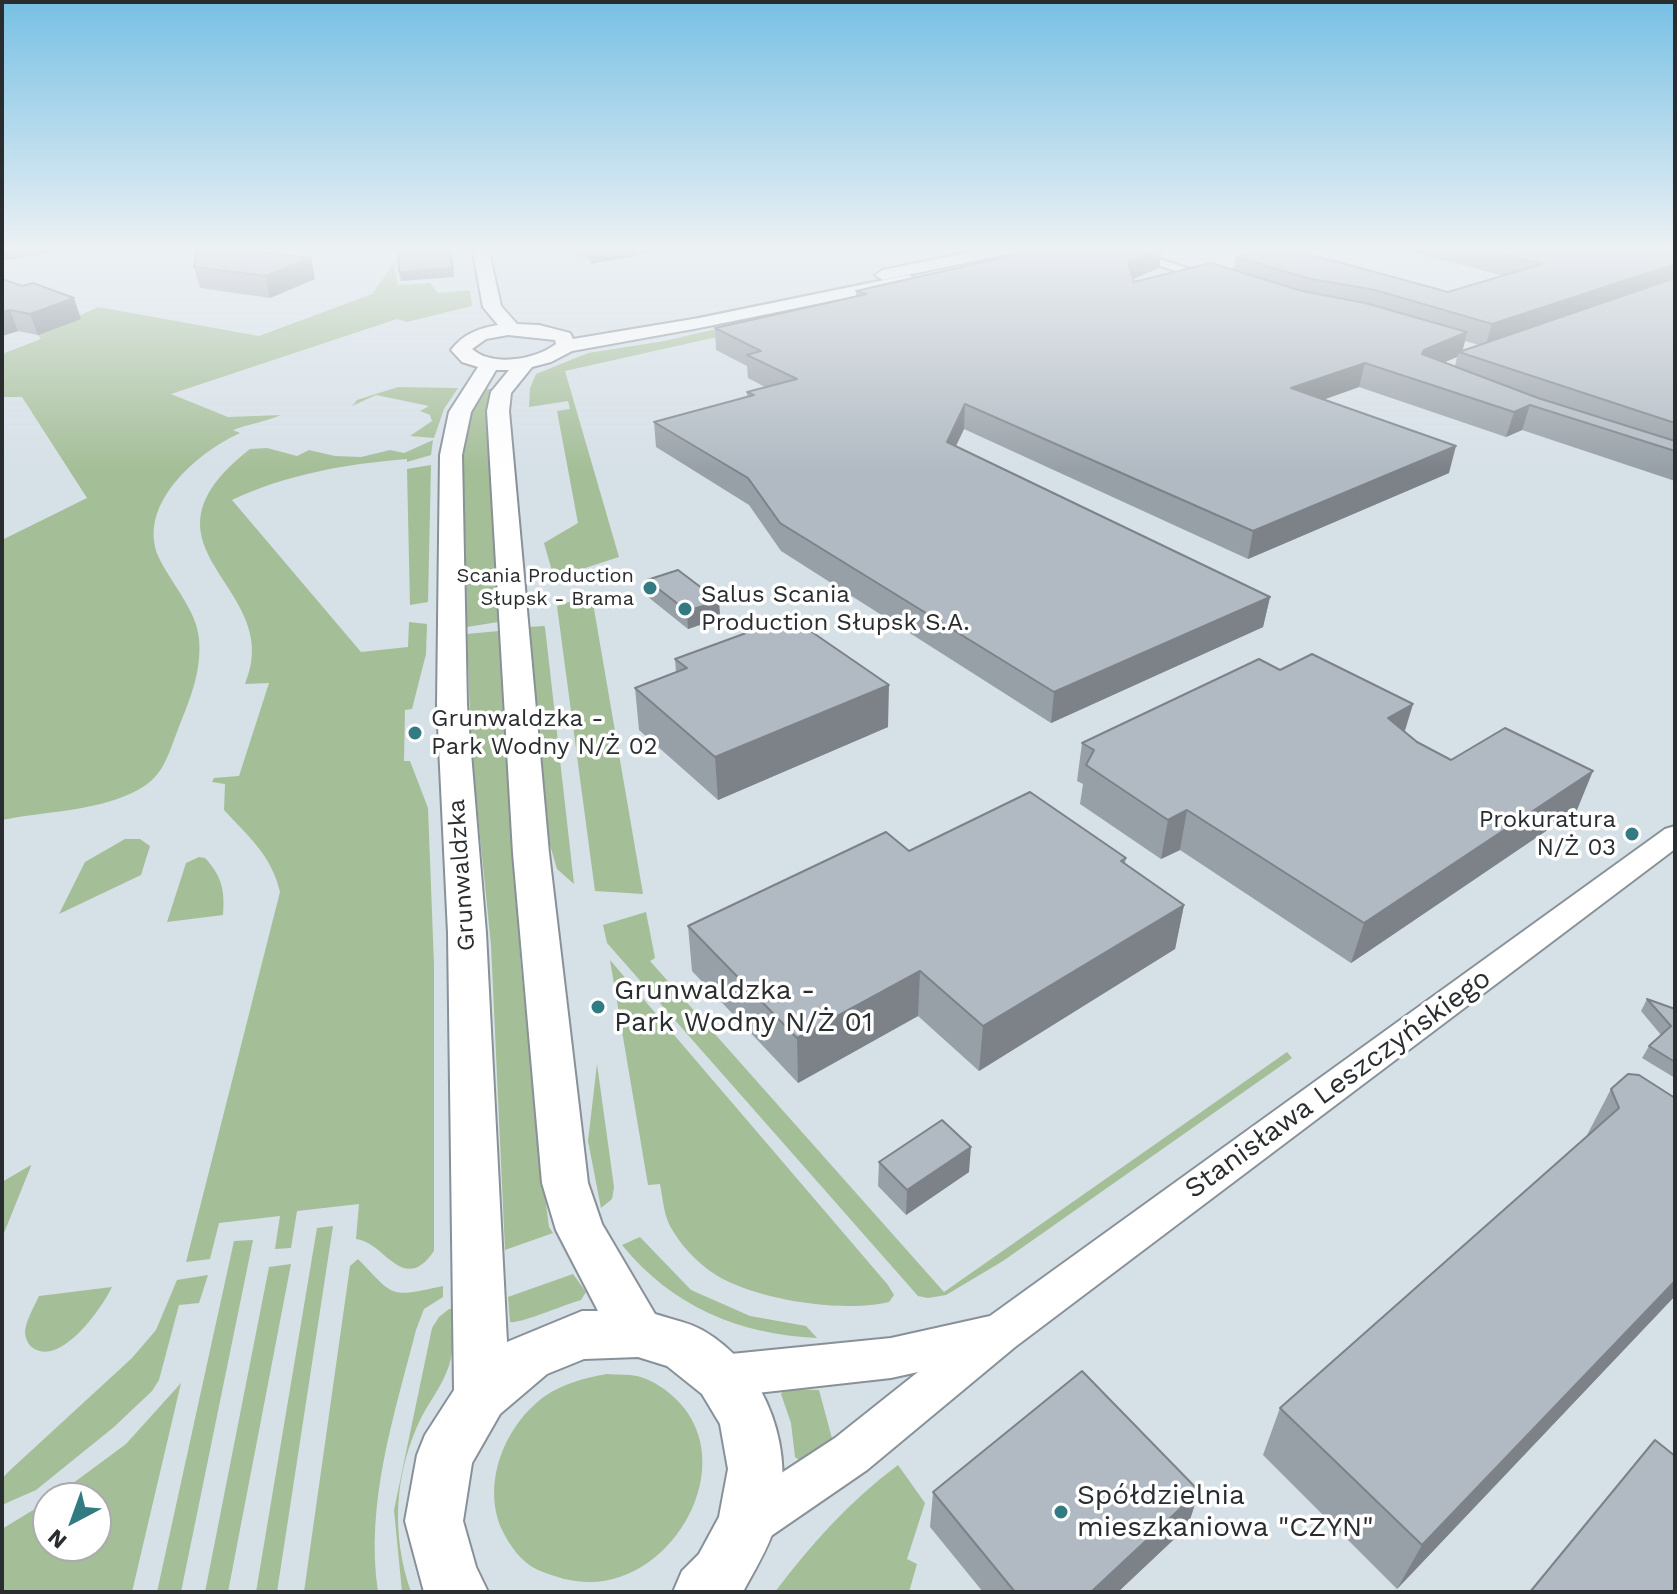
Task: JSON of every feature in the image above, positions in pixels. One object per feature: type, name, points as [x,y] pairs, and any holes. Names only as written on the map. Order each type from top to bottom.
[{"type":"street","name":"Grunwaldzka","points":[[495,321],[504,387],[498,411],[531,853],[565,1183],[580,1230],[638,1333]]},
{"type":"street","points":[[495,321],[501,348]]},
{"type":"street","points":[[501,348],[552,356],[561,340],[653,321]]},
{"type":"street","points":[[501,348],[707,321]]},
{"type":"street","name":"Grunwaldzka","points":[[481,1396],[467,933],[452,705],[451,469],[453,434],[460,412],[501,348]]},
{"type":"street","name":"Stanisława Leszczyńskiego","points":[[747,1524],[851,1454],[1000,1333],[1675,835]]},
{"type":"street","points":[[458,1592],[451,1585],[434,1521],[445,1455],[481,1396],[528,1357],[582,1335],[638,1333],[683,1347],[721,1376],[746,1417],[756,1469],[747,1524],[720,1575],[703,1592]]},
{"type":"street","name":"Stanisława Leszczyńskiego","points":[[721,1376],[891,1358],[1000,1333]]},
{"type":"green space","points":[[67,321],[178,321],[259,336],[298,321],[390,321],[171,394],[228,417],[281,415],[233,430],[240,433],[206,453],[175,483],[163,500],[156,519],[154,538],[159,558],[194,618],[199,639],[199,664],[194,687],[170,752],[157,775],[132,793],[84,808],[2,820],[2,540],[87,498],[22,397],[2,397],[2,354],[41,339],[38,335]]},
{"type":"green space","points":[[668,321],[689,321],[610,335],[607,331]]},
{"type":"green space","points":[[749,321],[787,321],[565,371],[619,557],[582,569],[552,571],[544,543],[578,523],[557,411],[570,409],[568,401],[529,407],[530,388],[536,374],[588,353],[664,341]]},
{"type":"green space","points":[[398,387],[458,388],[444,409],[434,438],[410,436],[432,421],[430,415],[420,411],[429,406],[376,395],[352,406],[357,400]]},
{"type":"green space","points":[[484,389],[492,389],[486,409],[498,622],[467,627],[463,445],[470,416]]},
{"type":"green space","points":[[433,440],[431,455],[407,462],[407,459],[339,467],[274,483],[232,500],[361,652],[408,647],[409,622],[427,624],[426,654],[412,709],[405,710],[404,761],[410,761],[428,808],[434,965],[434,1251],[423,1264],[413,1269],[394,1263],[376,1248],[356,1239],[359,1204],[297,1211],[291,1248],[275,1249],[280,1216],[219,1223],[210,1259],[186,1262],[280,892],[265,857],[224,810],[225,784],[212,782],[214,778],[239,776],[269,683],[245,684],[252,650],[246,620],[203,542],[201,514],[215,484],[250,449],[267,448],[297,456],[309,450],[335,456],[361,457],[390,450],[404,453]]},
{"type":"green space","points":[[431,465],[428,602],[410,605],[407,469]]},
{"type":"green space","points":[[590,595],[643,894],[595,891],[557,606]]},
{"type":"green space","points":[[544,626],[574,884],[557,869],[550,845],[529,627]]},
{"type":"green space","points":[[499,631],[521,968],[545,1196],[549,1227],[553,1233],[505,1250],[491,945],[471,747],[467,634]]},
{"type":"green space","points":[[125,839],[140,839],[150,846],[141,875],[59,914],[85,862]]},
{"type":"green space","points":[[199,857],[205,858],[219,878],[223,891],[223,915],[167,922],[186,863]]},
{"type":"green space","points":[[646,912],[655,958],[650,961],[944,1292],[1287,1052],[1292,1058],[1003,1261],[946,1295],[918,1296],[607,943],[603,925]]},
{"type":"green space","points":[[610,960],[888,1285],[894,1295],[889,1302],[825,1305],[753,1291],[716,1275],[682,1244],[668,1220],[660,1184],[648,1185]]},
{"type":"green space","points":[[597,1064],[614,1187],[612,1199],[601,1208],[588,1141]]},
{"type":"green space","points":[[31,1166],[2,1238],[2,1182]]},
{"type":"green space","points":[[333,1226],[277,1592],[256,1592],[317,1228]]},
{"type":"green space","points":[[640,1237],[691,1290],[750,1316],[806,1326],[817,1338],[734,1323],[685,1301],[642,1267],[622,1245]]},
{"type":"green space","points":[[253,1240],[181,1592],[157,1592],[234,1241]]},
{"type":"green space","points":[[358,1259],[379,1281],[394,1291],[412,1292],[443,1286],[443,1297],[424,1309],[391,1427],[375,1526],[378,1592],[304,1592],[350,1266]]},
{"type":"green space","points":[[291,1264],[228,1592],[205,1592],[269,1267]]},
{"type":"green space","points":[[573,1274],[586,1292],[581,1300],[510,1322],[508,1297]]},
{"type":"green space","points":[[208,1275],[199,1303],[179,1305],[159,1380],[152,1391],[114,1427],[46,1482],[32,1482],[32,1492],[2,1505],[2,1479],[132,1358],[156,1330],[177,1280]]},
{"type":"green space","points":[[112,1287],[90,1321],[68,1343],[44,1352],[30,1345],[25,1332],[39,1296]]},
{"type":"green space","points":[[449,1309],[454,1309],[449,1366],[412,1439],[401,1482],[398,1504],[400,1548],[411,1592],[402,1592],[394,1510],[432,1328]]},
{"type":"green space","points":[[607,1374],[643,1378],[678,1401],[695,1427],[702,1456],[700,1486],[689,1516],[671,1542],[648,1563],[620,1577],[590,1582],[570,1580],[532,1567],[512,1548],[496,1512],[496,1475],[508,1439],[531,1408],[560,1388]]},
{"type":"green space","points":[[181,1383],[132,1592],[2,1592],[2,1529],[32,1511],[32,1562],[112,1562],[112,1482],[75,1482],[126,1444]]},
{"type":"green space","points":[[785,1389],[819,1390],[833,1442],[803,1463],[795,1457],[791,1423],[781,1394]]},
{"type":"green space","points":[[898,1465],[925,1503],[907,1559],[917,1564],[909,1592],[775,1592],[832,1524]]},
{"type":"building","points":[[745,321],[1430,321],[1467,332],[1424,350],[1422,354],[1538,398],[1675,441],[1675,451],[1530,405],[1514,412],[1365,363],[1291,388],[1456,446],[1253,531],[965,404],[947,442],[1270,597],[1054,692],[780,523],[748,478],[654,422],[754,395],[747,392],[797,379],[747,355],[761,351],[715,328]]},
{"type":"building","points":[[1548,321],[1675,321],[1675,423],[1459,352]]},
{"type":"building","points":[[678,570],[719,601],[687,611],[647,580]]},
{"type":"building","points":[[790,617],[889,685],[715,757],[635,688],[687,668],[675,659]]},
{"type":"building","points":[[1312,654],[1413,704],[1388,718],[1417,742],[1451,760],[1505,728],[1593,771],[1364,923],[1187,810],[1168,820],[1086,765],[1094,750],[1082,743],[1259,659],[1280,670]]},
{"type":"building","points":[[1030,792],[1126,858],[1121,861],[1184,905],[983,1026],[920,971],[797,1038],[688,926],[886,832],[909,851]]},
{"type":"building","points":[[1647,999],[1675,1009],[1675,1062],[1649,1046],[1671,1026]]},
{"type":"building","points":[[1628,1074],[1639,1075],[1675,1098],[1675,1281],[1422,1545],[1280,1408],[1619,1108],[1611,1089]]},
{"type":"building","points":[[942,1120],[971,1147],[907,1190],[879,1162]]},
{"type":"building","name":"Spółdzielnia mieszkaniowa \"CZYN\"","points":[[1082,1371],[1199,1491],[1091,1592],[1015,1592],[933,1492]]},
{"type":"building","points":[[1655,1440],[1675,1456],[1675,1592],[1530,1592]]},
{"type":"place","name":"Scania Production Słupsk - Brama","points":[[650,588]]},
{"type":"place","name":"Salus Scania Production Słupsk S.A.","points":[[685,609]]},
{"type":"place","name":"Grunwaldzka - Park Wodny N/Ż 02","points":[[415,733]]},
{"type":"place","name":"Prokuratura N/Ż 03","points":[[1632,834]]},
{"type":"place","name":"Grunwaldzka - Park Wodny N/Ż 01","points":[[598,1007]]},
{"type":"place","name":"Spółdzielnia mieszkaniowa \"CZYN\"","points":[[1061,1512]]}]
